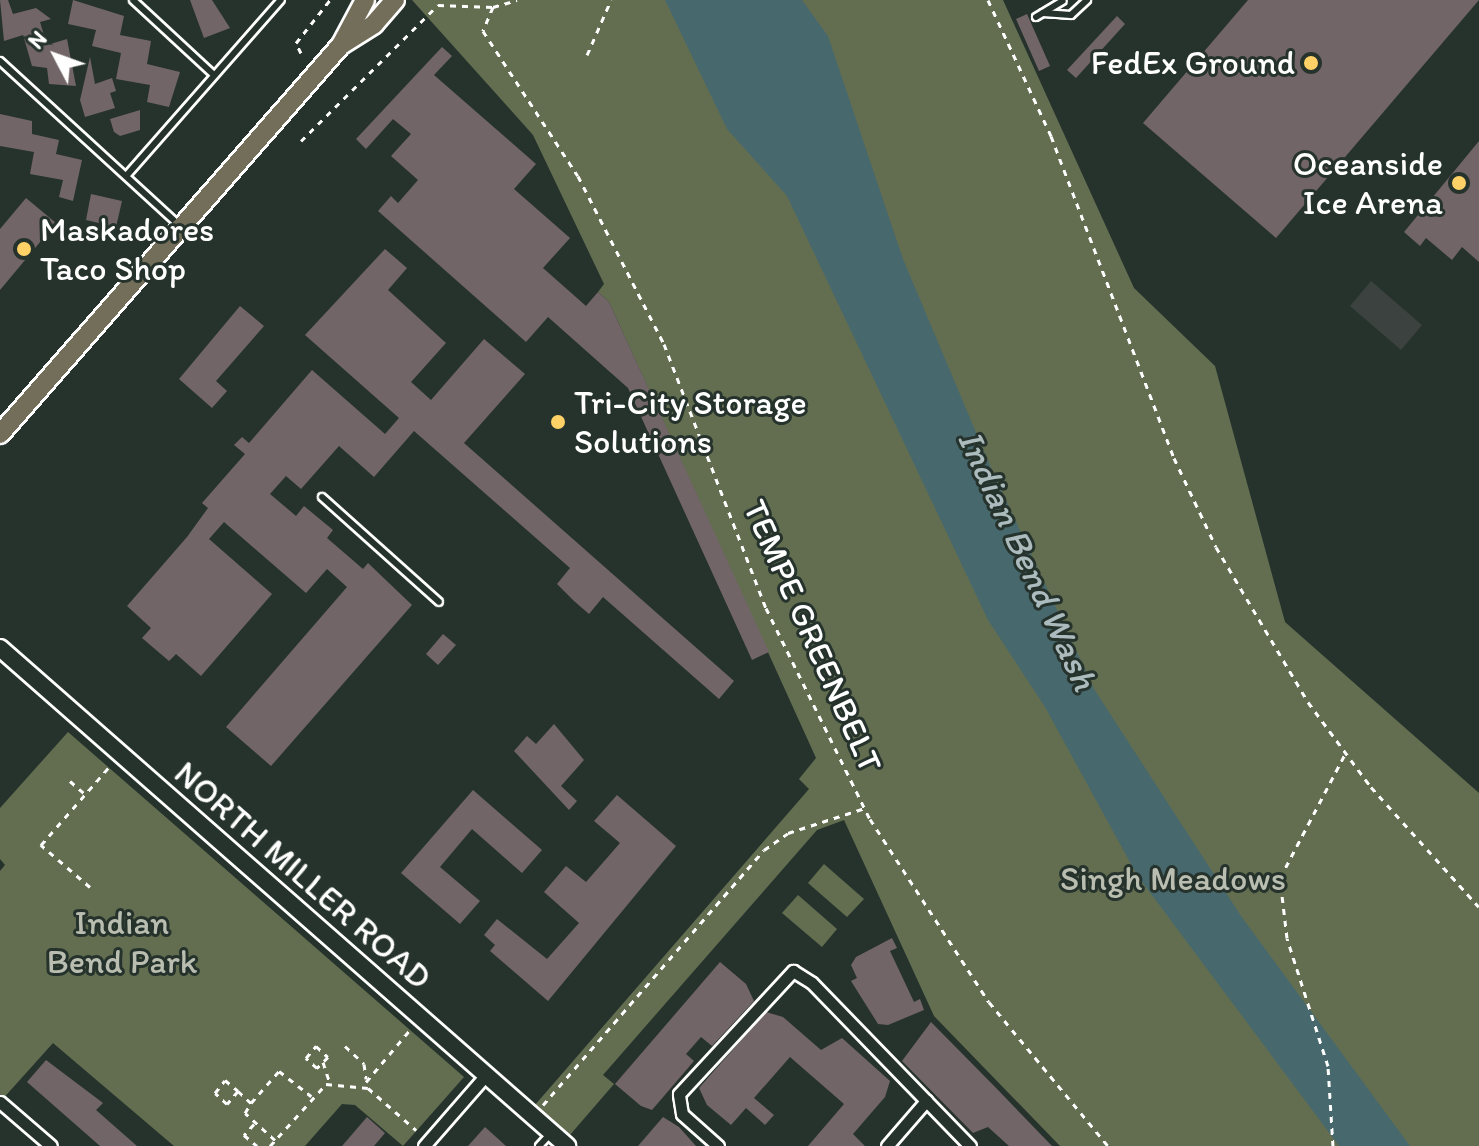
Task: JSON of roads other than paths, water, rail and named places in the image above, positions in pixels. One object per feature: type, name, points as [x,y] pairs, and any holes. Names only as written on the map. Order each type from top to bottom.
[{"type":"main road","points":[[0,434],[341,45],[365,0]]},
{"type":"main road","points":[[341,45],[374,24],[395,0]]},
{"type":"street","name":"NORTH MILLER ROAD","points":[[0,648],[567,1146]]},
{"type":"street","points":[[718,1146],[677,1103],[793,971],[812,983],[970,1146]]},
{"type":"street","points":[[424,1146],[485,1076]]},
{"type":"street","points":[[887,1146],[926,1101]]},
{"type":"street","points":[[0,1102],[51,1146]]},
{"type":"lane","points":[[133,0],[213,74]]},
{"type":"lane","points":[[127,175],[281,0]]},
{"type":"lane","points":[[1063,1],[1040,15],[1071,15],[1087,0]]},
{"type":"lane","points":[[0,61],[182,228]]},
{"type":"lane","points":[[322,497],[439,602]]},
{"type":"lane","points":[[539,1146],[551,1133]]},
{"type":"water","name":"Indian Bend Wash","points":[[665,0],[802,0],[828,36],[903,259],[991,468],[1094,689],[1241,916],[1410,1146],[1339,1146],[1137,875],[1045,707],[988,620],[787,196],[727,129]]},
{"type":"place","name":"FedEx Ground","points":[[1311,63]]},
{"type":"place","name":"Oceanside Ice Arena","points":[[1459,183]]},
{"type":"place","name":"Maskadores Taco Shop","points":[[24,249]]},
{"type":"place","name":"Tri-City Storage Solutions","points":[[558,422]]},
{"type":"park label","name":"Singh Meadows","points":[[1173,879]]},
{"type":"park label","name":"Indian Bend Park","points":[[122,942]]}]
